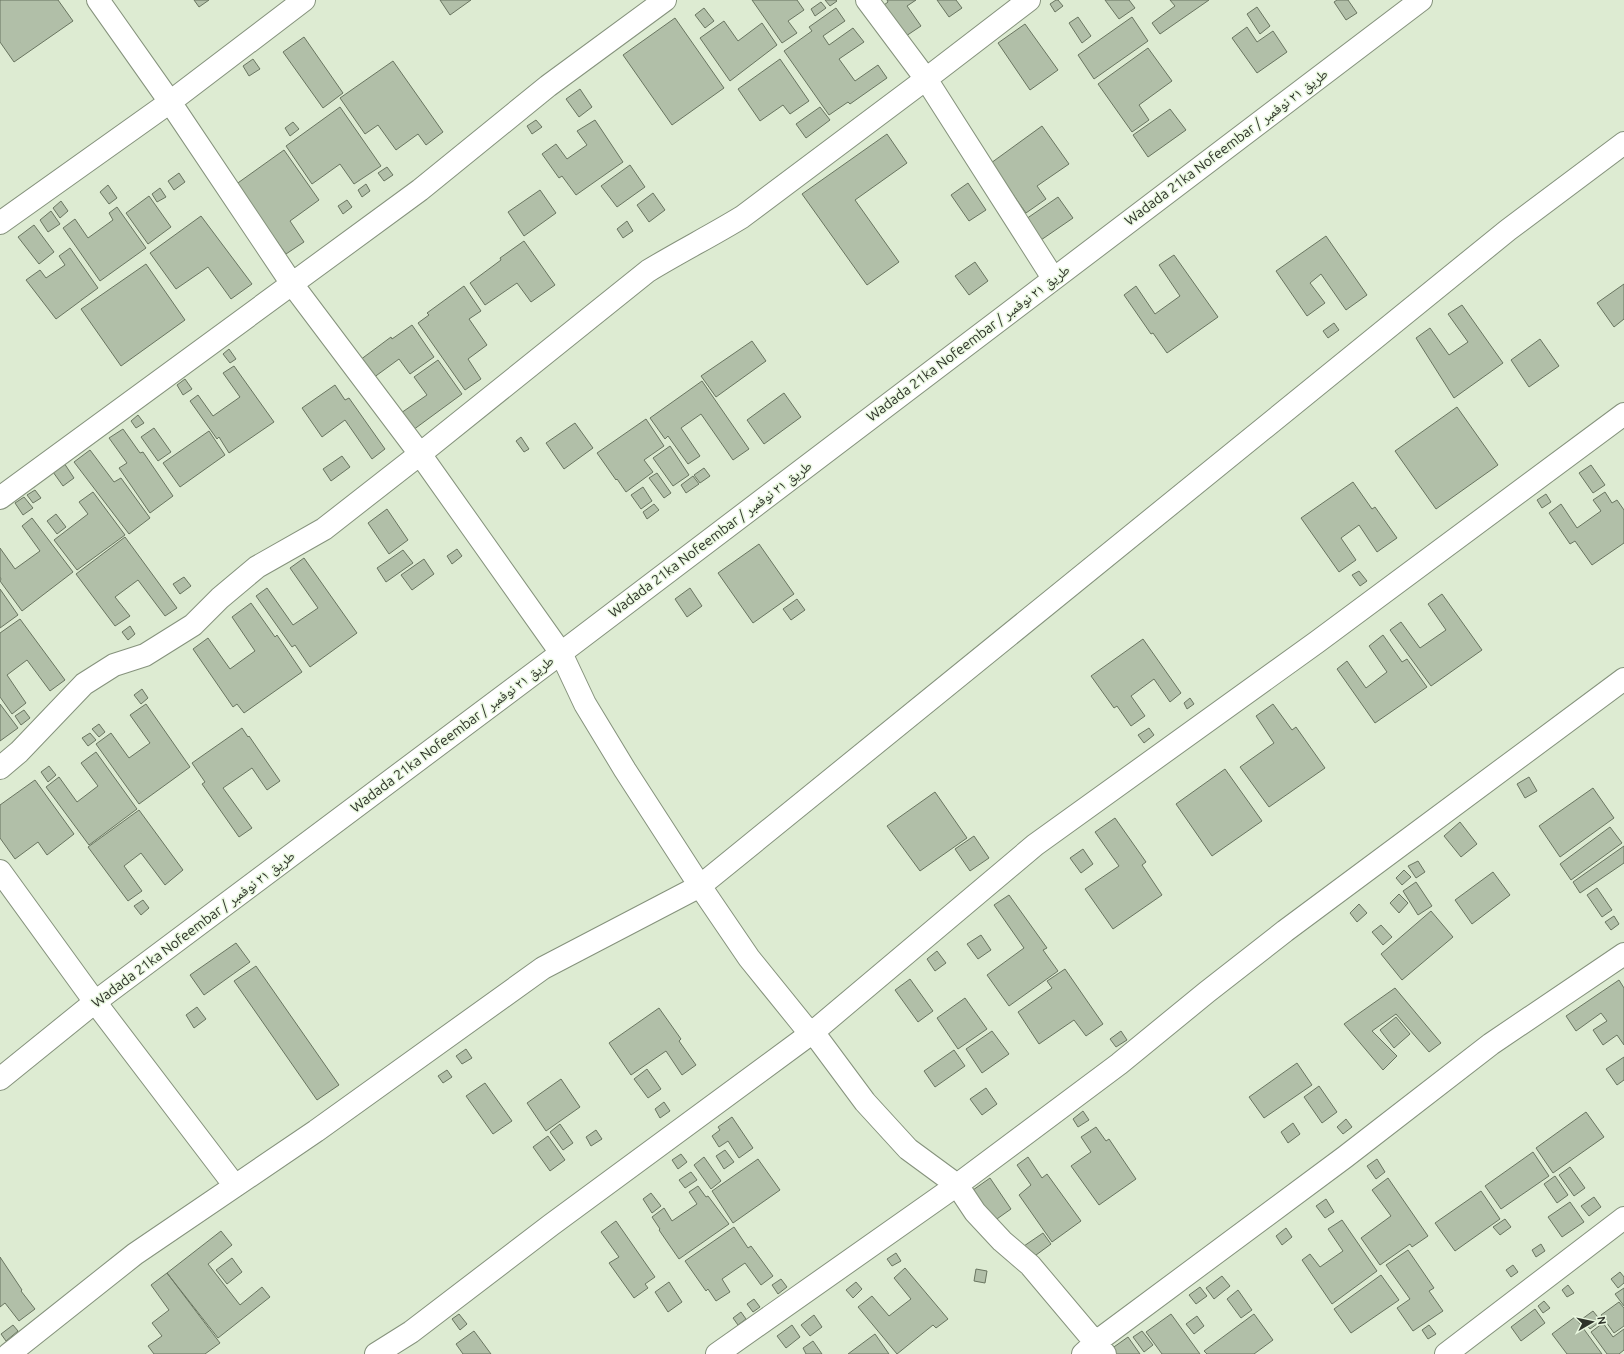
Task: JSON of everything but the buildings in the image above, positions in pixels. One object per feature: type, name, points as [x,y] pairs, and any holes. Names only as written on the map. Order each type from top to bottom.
[{"type":"street","points":[[98,0],[170,102],[292,284],[420,454],[561,653],[585,704],[629,776],[700,886],[749,958],[804,1026],[813,1032],[865,1102],[908,1149],[957,1185],[975,1212],[1002,1241],[1030,1265],[1095,1350],[1491,1044],[1624,954]]},
{"type":"street","points":[[0,223],[170,102],[304,0]]},
{"type":"street","points":[[0,498],[420,190],[548,86],[665,0]]},
{"type":"street","points":[[867,0],[926,79],[1053,278]]},
{"type":"street","points":[[0,768],[19,752],[84,684],[114,665],[145,655],[193,625],[220,598],[257,567],[324,529],[648,272],[686,248],[742,217],[926,79],[1028,0]]},
{"type":"street","name":"Wadada 21ka Nofeembar / طريق ٢١ نوفمبر","points":[[0,1079],[95,1002],[561,653],[1421,0]]},
{"type":"street","points":[[9,1354],[135,1254],[316,1131],[543,968],[700,886],[1508,230],[1624,142]]},
{"type":"street","points":[[376,1354],[411,1332],[551,1225],[813,1032],[1036,845],[1317,642],[1624,414]]},
{"type":"street","points":[[717,1354],[957,1185],[1119,1064],[1285,931],[1624,679]]},
{"type":"street","points":[[0,871],[95,1002],[235,1186]]},
{"type":"street","points":[[1446,1354],[1624,1218]]}]
